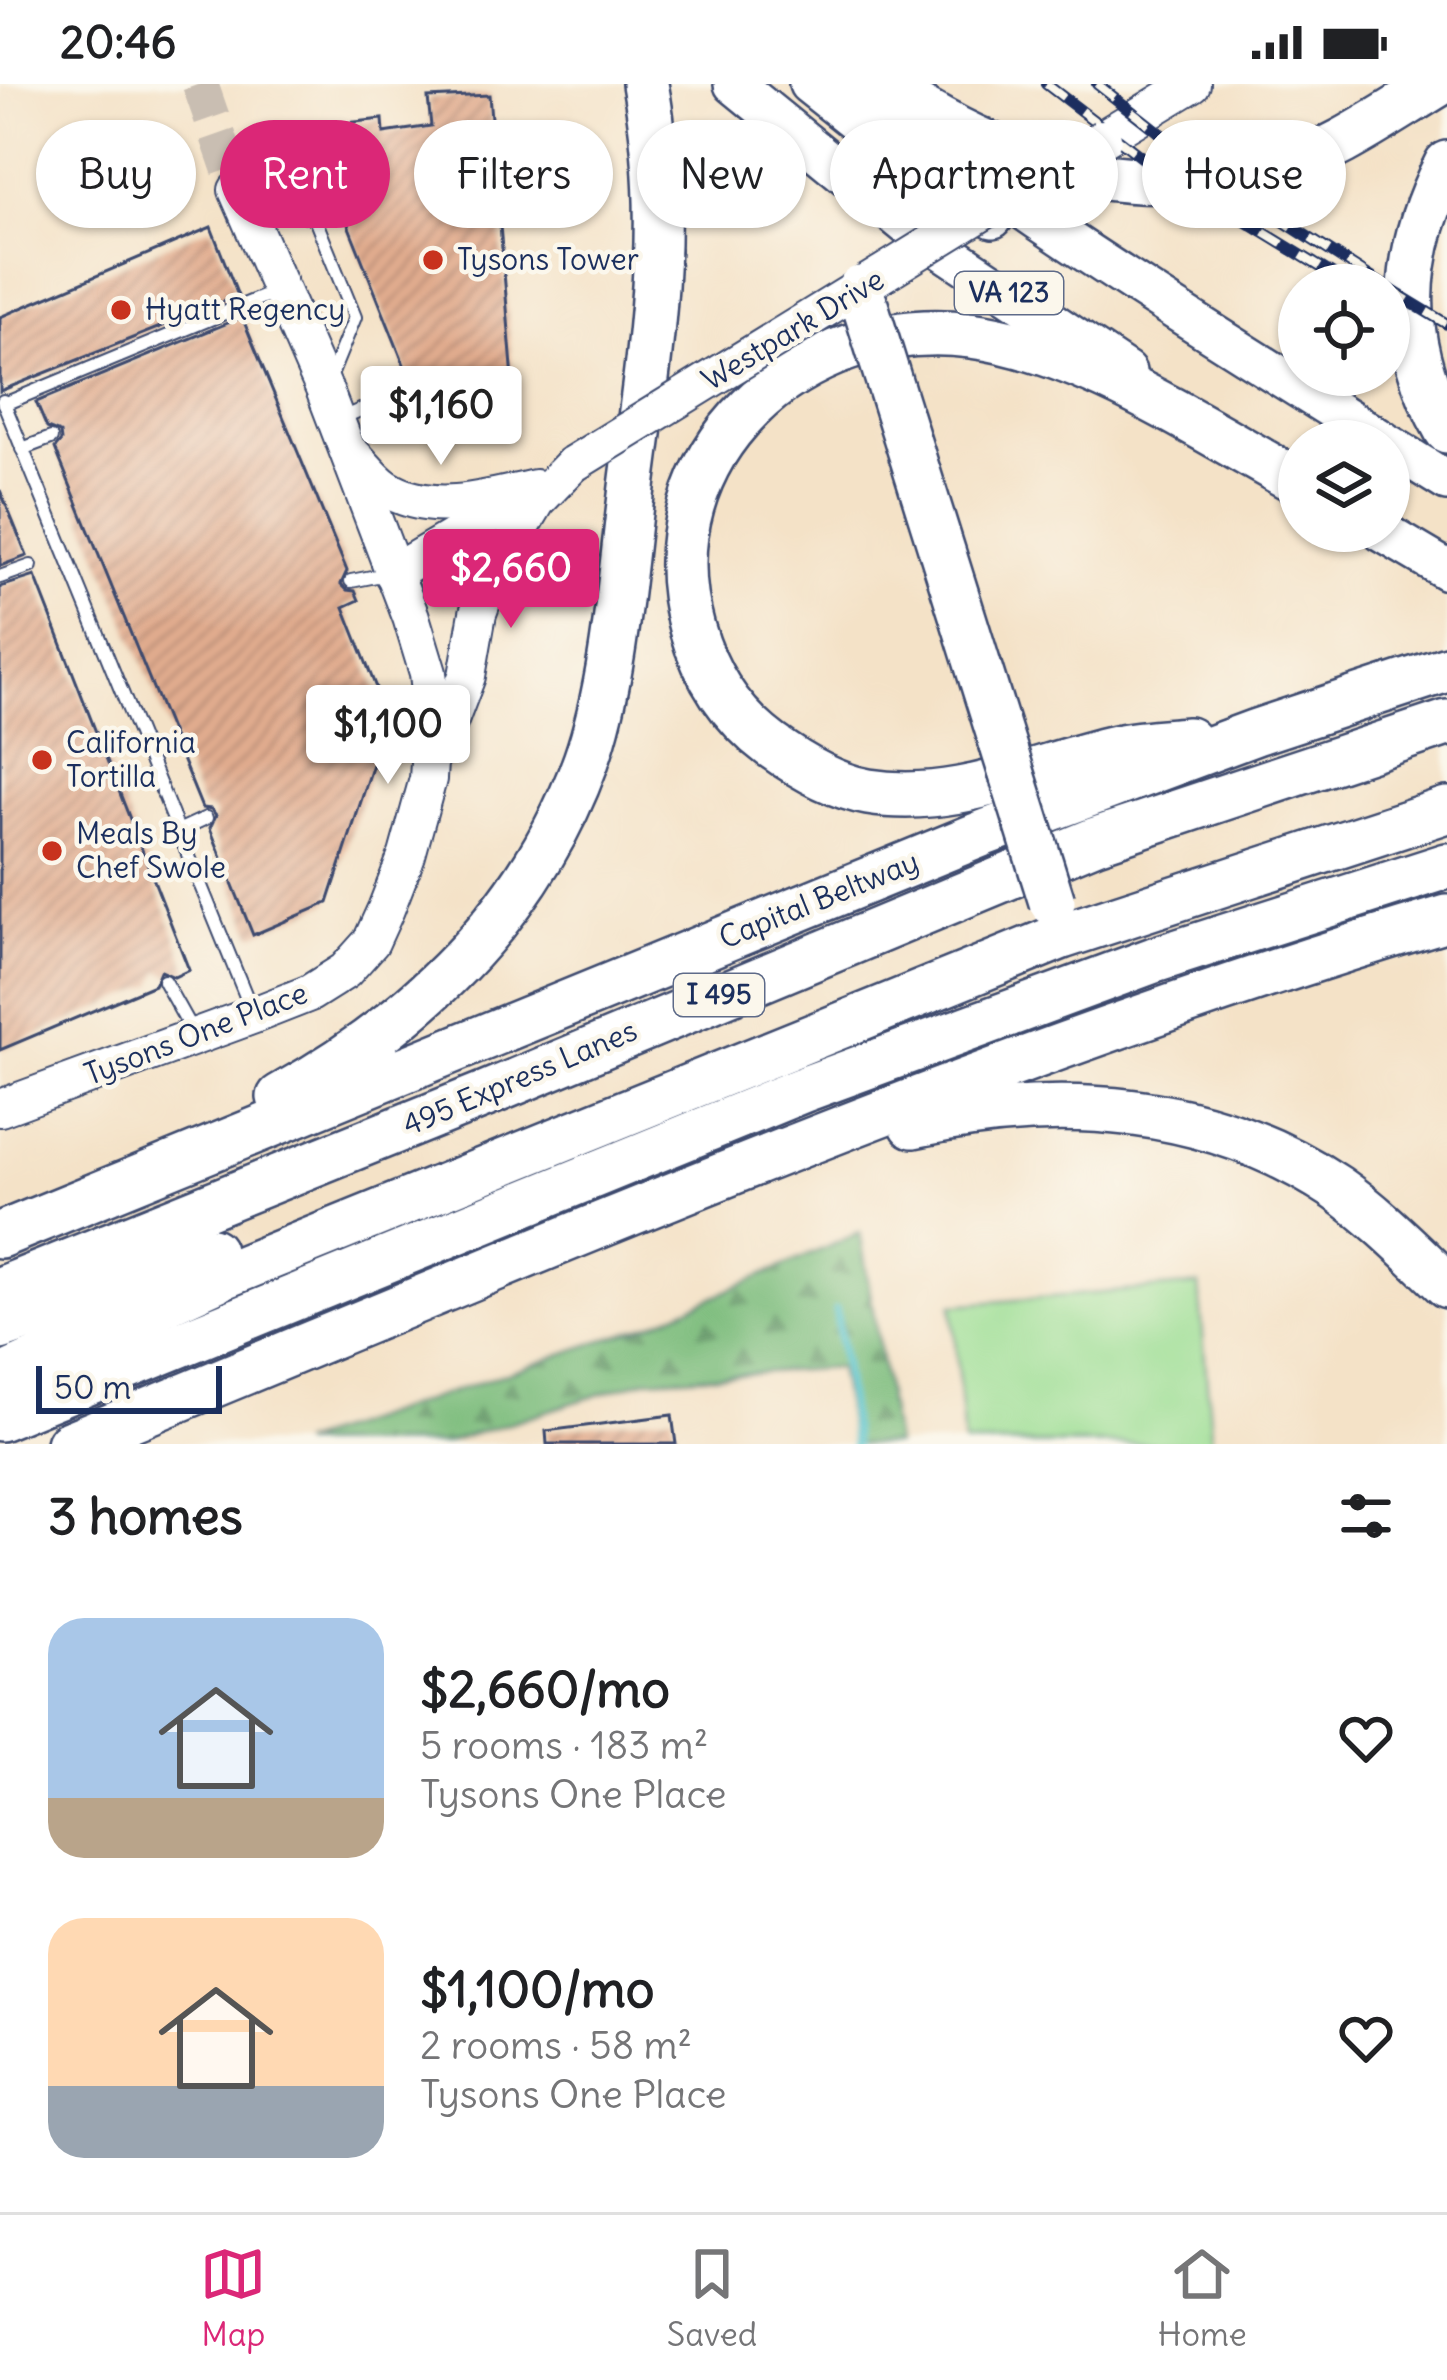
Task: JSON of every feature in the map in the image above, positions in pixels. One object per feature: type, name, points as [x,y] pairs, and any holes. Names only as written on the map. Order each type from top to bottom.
[{"type":"highway","points":[[99,1193],[285,1094],[380,1033],[500,921],[554,832],[586,760],[605,686],[653,328],[660,202],[645,84]]},
{"type":"highway","points":[[882,84],[1014,158],[1076,175],[1143,183],[1230,178],[1278,169],[1438,84]]},
{"type":"highway","points":[[1447,164],[1419,229],[1409,295],[1423,380],[1447,430]]},
{"type":"highway","points":[[860,289],[1056,916]]},
{"type":"highway","points":[[1256,732],[1118,748],[961,792],[886,794],[835,782],[792,760],[750,730],[719,690],[700,657],[684,600],[683,540],[704,474],[738,417],[813,361],[861,340],[896,333],[974,335],[1062,359],[1278,471]]},
{"type":"highway","name":"Capital Beltway","points":[[0,1235],[941,850],[1256,732],[1447,669]]},
{"type":"highway","name":"495 Express Lanes","points":[[0,1290],[1096,840],[1447,723]]},
{"type":"highway","points":[[0,1378],[1056,916],[1301,824],[1447,779]]},
{"type":"highway","points":[[0,1327],[214,1250],[967,942],[1447,810]]},
{"type":"highway","points":[[0,1418],[824,1081],[1154,960],[1447,866]]},
{"type":"highway","points":[[69,1444],[769,1156],[1101,1032],[1447,918]]},
{"type":"highway","points":[[769,1156],[959,1115],[1024,1108],[1093,1106],[1157,1117],[1245,1138],[1292,1161],[1384,1225],[1447,1285]]},
{"type":"main road","name":"VA 123","points":[[734,84],[912,229],[1181,410],[1278,469]]},
{"type":"main road","points":[[809,84],[930,180],[1011,230],[1082,251]]},
{"type":"main road","name":"VA 123","points":[[856,84],[944,155],[1082,251],[1350,420]]},
{"type":"main road","name":"VA 123","points":[[1410,458],[1447,481]]},
{"type":"main road","points":[[1410,548],[1447,571]]},
{"type":"street","name":"Westpark Drive","points":[[393,573],[1186,85]]},
{"type":"street","name":"Tysons One Place","points":[[0,1108],[310,993],[346,971],[370,943],[407,855],[428,779],[433,712],[428,673],[335,419],[252,228]]},
{"type":"street","points":[[335,419],[386,488],[422,502],[479,500],[535,488]]},
{"type":"street","points":[[428,779],[467,676],[478,613],[491,578],[537,501],[573,464]]},
{"type":"lane","points":[[319,228],[355,317],[335,419]]},
{"type":"lane","points":[[254,1015],[3,402],[279,290]]},
{"type":"lane","points":[[335,419],[413,387]]},
{"type":"lane","points":[[22,449],[51,438]]},
{"type":"lane","points":[[0,577],[31,566]]},
{"type":"lane","points":[[351,581],[393,573]]},
{"type":"lane","points":[[178,831],[206,818]]},
{"type":"lane","points":[[164,981],[196,1037]]},
{"type":"green space","points":[[860,1233],[895,1444],[852,1444],[838,1368],[648,1379],[442,1444],[299,1444],[653,1323]]},
{"type":"green space","points":[[1199,1285],[1212,1444],[964,1444],[952,1305]]},
{"type":"building","name":"Tysons Tower","points":[[489,95],[491,120],[430,120],[428,98]]},
{"type":"building","name":"Tysons Tower","points":[[414,129],[414,228],[500,228],[514,391],[419,402],[423,384],[409,377],[349,228],[390,228],[390,132]]},
{"type":"building","name":"Hyatt Regency","points":[[211,227],[238,296],[0,391],[0,317]]},
{"type":"building","points":[[242,317],[347,571],[341,584],[355,591],[359,600],[344,607],[388,718],[328,903],[253,935],[210,828],[216,815],[202,808],[55,448],[60,433],[47,428],[36,402]]},
{"type":"building","points":[[0,490],[27,556],[0,566]]},
{"type":"building","points":[[35,576],[189,970],[174,977],[160,971],[154,985],[0,1050],[0,587]]},
{"type":"building","points":[[672,1415],[676,1444],[547,1444],[546,1431]]},
{"type":"waterway","points":[[836,1310],[854,1444]]},
{"type":"tunnel","points":[[200,84],[220,141]]},
{"type":"railway","points":[[1046,84],[1148,162],[1316,264]]},
{"type":"railway","points":[[1097,84],[1222,182],[1350,264]]},
{"type":"railway","points":[[1410,302],[1447,324]]},
{"type":"place","name":"Tysons Tower","points":[[433,260]]},
{"type":"place","name":"Hyatt Regency","points":[[121,310]]},
{"type":"place","name":"California Tortilla","points":[[42,760]]},
{"type":"place","name":"Meals By Chef Swole","points":[[52,851]]}]
